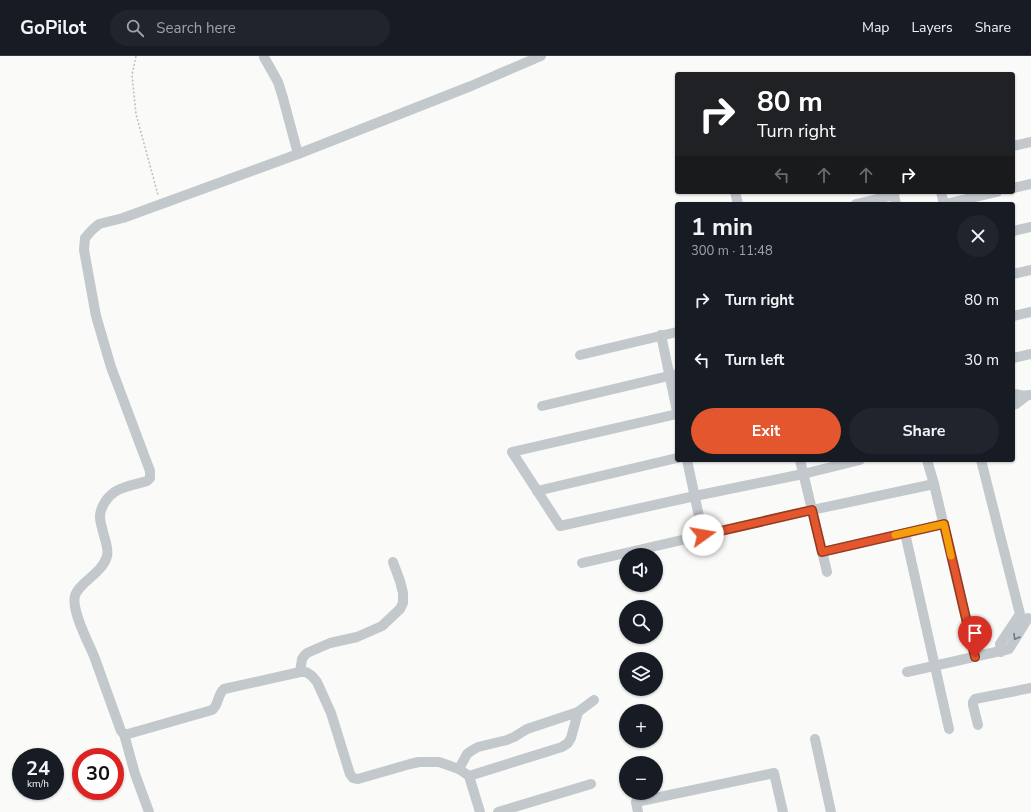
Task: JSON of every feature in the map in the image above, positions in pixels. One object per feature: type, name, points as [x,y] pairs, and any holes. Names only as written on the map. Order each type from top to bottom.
[{"type":"street","points":[[263,56],[278,82],[284,98],[298,154]]},
{"type":"street","points":[[149,812],[135,774],[124,734],[120,731],[93,655],[79,622],[75,607],[74,598],[77,591],[94,575],[107,558],[108,551],[100,516],[102,507],[118,490],[147,481],[150,478],[150,471],[111,367],[96,316],[84,250],[85,238],[99,224],[123,218],[160,205],[298,154],[471,86],[541,56]]},
{"type":"street","points":[[1015,146],[1031,142]]},
{"type":"street","points":[[1015,188],[1031,184]]},
{"type":"street","points":[[862,202],[886,194],[894,195],[896,202]]},
{"type":"street","points":[[953,202],[988,194]]},
{"type":"street","points":[[1015,231],[1031,227]]},
{"type":"street","points":[[1015,274],[1031,270]]},
{"type":"street","points":[[1015,316],[1031,312]]},
{"type":"street","points":[[580,355],[675,332]]},
{"type":"street","points":[[661,335],[673,375],[675,394]]},
{"type":"street","points":[[1015,358],[1031,355]]},
{"type":"street","points":[[542,406],[673,375]]},
{"type":"street","points":[[1015,394],[1028,396]]},
{"type":"street","points":[[1015,404],[1028,396]]},
{"type":"street","points":[[675,412],[512,452],[560,526],[803,474],[852,462]]},
{"type":"street","points":[[537,491],[675,458]]},
{"type":"street","points":[[687,462],[703,535]]},
{"type":"street","points":[[800,462],[827,572]]},
{"type":"street","points":[[928,462],[944,524],[975,657]]},
{"type":"street","points":[[907,672],[1009,649],[1026,616],[982,462]]},
{"type":"street","points":[[582,563],[812,510],[934,484]]},
{"type":"street","points":[[822,552],[944,524]]},
{"type":"street","points":[[905,533],[949,729]]},
{"type":"street","points":[[300,672],[302,659],[307,653],[330,643],[357,637],[382,626],[400,609],[403,603],[403,592],[393,562]]},
{"type":"street","points":[[124,734],[212,710],[216,707],[220,694],[224,689],[300,672],[306,672],[317,682],[331,713],[350,774],[353,778],[358,779],[403,765],[419,762],[439,762],[459,769],[469,776],[480,812]]},
{"type":"street","points":[[978,725],[973,705],[975,699],[1031,688]]},
{"type":"street","points":[[459,769],[467,754],[471,751],[507,740],[527,729],[578,712],[594,700]]},
{"type":"street","points":[[469,776],[562,747],[571,738],[578,712]]},
{"type":"street","points":[[815,739],[831,812]]},
{"type":"street","points":[[638,812],[636,802],[774,773],[783,812]]},
{"type":"street","points":[[498,812],[591,784]]},
{"type":"path","points":[[136,56],[132,75],[136,114],[160,205]]},
{"type":"slow traffic","points":[[895,535],[944,524],[951,556]]},
{"type":"route","points":[[703,535],[812,510],[822,552],[944,524],[975,657]]}]
